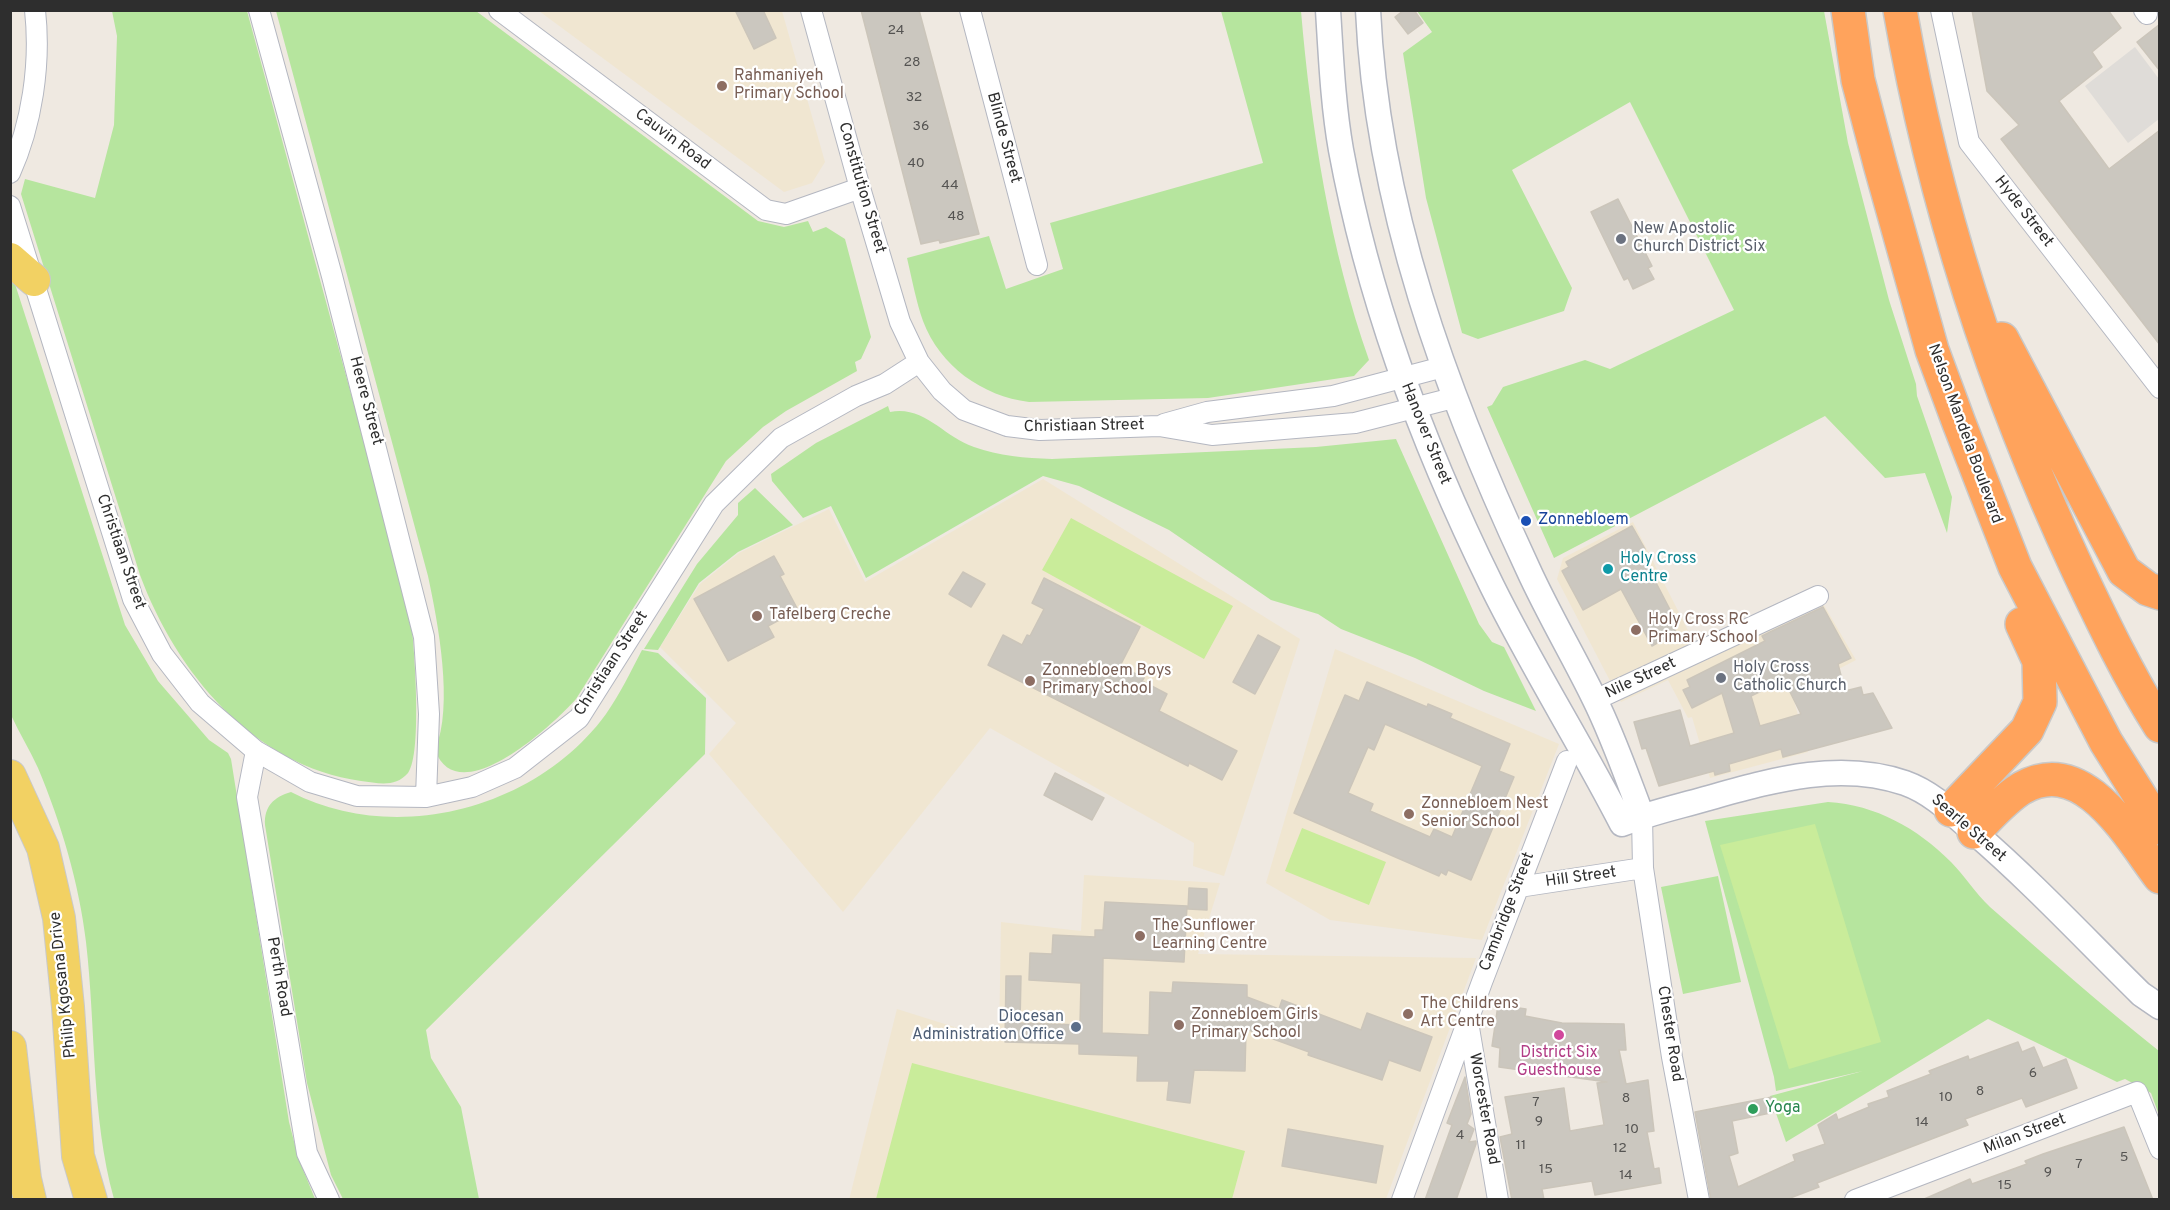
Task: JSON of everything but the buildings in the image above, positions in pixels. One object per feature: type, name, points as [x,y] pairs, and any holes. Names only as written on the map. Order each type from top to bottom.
[{"type":"highway","name":"Nelson Mandela Boulevard","points":[[1848,10],[1858,80],[1932,350],[2015,567],[2106,742],[2160,828]]},
{"type":"highway","points":[[1900,10],[1936,180],[2002,390],[2037,480],[2091,597],[2160,726]]},
{"type":"highway","points":[[1936,180],[2006,348],[2124,571],[2148,589],[2160,593]]},
{"type":"highway","points":[[1932,350],[1944,434],[1993,563],[2039,661],[2040,702],[2027,730],[1962,821]]},
{"type":"highway","points":[[1962,821],[2022,788],[2053,780],[2070,782],[2088,791],[2103,803],[2160,877]]},
{"type":"main road","points":[[10,259],[34,280]]},
{"type":"main road","name":"Philip Kgosana Drive","points":[[10,776],[43,848],[58,918],[68,1007],[78,1156],[91,1200]]},
{"type":"main road","points":[[10,1047],[25,1179],[30,1200]]},
{"type":"street","points":[[10,173],[31,103],[37,47],[35,10]]},
{"type":"street","name":"Heere Street","points":[[260,10],[332,276],[424,637],[429,705],[426,797]]},
{"type":"street","name":"Cauvin Road","points":[[499,10],[766,210],[786,214],[860,188]]},
{"type":"street","name":"Constitution Street","points":[[811,10],[900,322],[919,362]]},
{"type":"street","name":"Blinde Street","points":[[970,10],[1037,265]]},
{"type":"street","name":"Hanover Street","points":[[1329,10],[1341,148],[1359,236],[1402,378],[1492,587],[1632,820]]},
{"type":"street","points":[[1368,10],[1370,52],[1395,207],[1413,274],[1453,398],[1529,571],[1595,700],[1632,820]]},
{"type":"street","name":"Hyde Street","points":[[1941,10],[1969,142],[2160,388]]},
{"type":"street","name":"Christiaan Street","points":[[10,206],[133,599],[162,654],[200,703],[256,752],[310,782],[357,796],[426,797],[472,787],[515,768],[579,718],[714,504],[781,438],[856,396],[885,384],[919,362],[942,391],[964,410],[1007,426],[1040,430],[1159,426],[1212,435],[1234,434],[1355,423],[1415,410],[1453,398]]},
{"type":"street","name":"Christiaan Street","points":[[1159,426],[1207,412],[1333,396],[1443,367]]},
{"type":"street","name":"Nile Street","points":[[1595,700],[1818,596]]},
{"type":"street","name":"Perth Road","points":[[256,752],[247,797],[307,1152],[329,1200]]},
{"type":"street","name":"Cambridge Street","points":[[1402,1200],[1468,1019],[1567,761]]},
{"type":"street","name":"Searle Street","points":[[1632,820],[1769,783],[1844,771],[1865,773],[1906,783],[1927,793],[1992,847],[2141,994],[2160,1007]]},
{"type":"street","name":"Chester Road","points":[[1632,820],[1699,1200]]},
{"type":"street","name":"Hill Street","points":[[1519,887],[1642,868]]},
{"type":"street","name":"Worcester Road","points":[[1468,1019],[1498,1200]]},
{"type":"street","name":"Milan Street","points":[[1855,1200],[2137,1092],[2160,1149]]},
{"type":"shaded area","name":"Rahmaniyeh Primary School","points":[[539,11],[782,11],[825,162],[812,183],[784,192]]},
{"type":"shaded area","points":[[2135,47],[2159,79],[2159,119],[2128,143],[2085,86]]},
{"type":"shaded area","name":"Zonnebloem Boys Primary School","points":[[1043,479],[1300,639],[1224,876],[1193,866],[1194,843],[990,728],[843,912],[709,754],[736,723],[660,647],[700,584],[739,553],[829,509],[865,582]]},
{"type":"shaded area","name":"Holy Cross RC Primary School","points":[[1633,522],[1703,660],[1821,600],[1856,660],[1792,693],[1808,752],[1710,778],[1692,717],[1688,718],[1668,680],[1621,702],[1557,579],[1563,558]]},
{"type":"shaded area","name":"Zonnebloem Nest Senior School","points":[[1335,649],[1559,744],[1482,940],[1330,920],[1266,883]]},
{"type":"shaded area","name":"Zonnebloem Girls Primary School","points":[[1084,875],[1220,883],[1198,954],[1476,958],[1386,1199],[849,1200],[897,1009],[999,1041],[1001,922],[1081,931]]},
{"type":"green space","points":[[112,11],[247,11],[410,611],[416,695],[415,744],[413,762],[408,773],[398,781],[374,783],[322,772],[286,756],[253,735],[223,709],[197,679],[155,611],[140,575],[21,194],[25,179],[95,198],[114,125],[117,36]]},
{"type":"green space","points":[[276,11],[476,11],[758,221],[784,227],[808,221],[813,232],[826,227],[845,239],[871,337],[861,359],[855,362],[857,371],[786,411],[763,427],[726,461],[576,699],[548,727],[527,743],[506,758],[484,768],[464,772],[447,767],[435,750],[441,732],[444,688],[440,640],[428,576]]},
{"type":"green space","points":[[1221,11],[1301,11],[1310,99],[1324,188],[1343,275],[1369,360],[1354,376],[1208,398],[1029,402],[1012,399],[979,386],[952,365],[940,352],[931,337],[916,298],[907,258],[989,236],[1006,289],[1063,269],[1050,223],[1263,163]]},
{"type":"green space","points":[[1417,11],[1824,11],[1848,143],[1889,300],[1916,384],[1917,396],[1952,497],[1947,533],[1925,473],[1885,478],[1825,416],[1554,558],[1487,407],[1492,405],[1503,387],[1585,360],[1610,369],[1734,310],[1630,102],[1512,170],[1572,288],[1564,311],[1478,339],[1462,333],[1426,198],[1403,53],[1432,32]]},
{"type":"green space","points":[[10,278],[15,284],[125,625],[158,681],[209,740],[228,753],[231,759],[289,1122],[298,1157],[315,1199],[114,1199],[101,1136],[86,942],[79,898],[68,854],[46,789],[35,761],[11,715]]},
{"type":"green space","points":[[888,406],[890,412],[902,411],[924,417],[974,447],[1032,458],[1316,447],[1396,439],[1479,624],[1492,642],[1504,647],[1536,711],[1484,691],[1415,658],[1341,629],[1318,614],[1271,600],[1169,530],[1079,486],[1043,476],[866,578],[831,506],[803,518],[772,481],[771,474],[816,443]]},
{"type":"green space","points":[[755,488],[793,525],[738,552],[699,583],[658,650],[644,649],[697,564],[738,515],[738,503]]},
{"type":"green space","points":[[1071,518],[1233,606],[1204,659],[1042,570]]},
{"type":"green space","points":[[642,650],[658,653],[706,698],[705,754],[426,1030],[431,1058],[461,1107],[479,1199],[343,1199],[331,1175],[307,1083],[265,825],[268,808],[275,800],[291,792],[332,808],[374,816],[418,816],[462,809],[503,795],[542,774],[577,747],[606,714]]},
{"type":"green space","points":[[1828,802],[1846,804],[1879,813],[1895,820],[1924,839],[1951,862],[1990,907],[2159,1051],[2159,1115],[2151,1093],[2125,1079],[2117,1082],[1988,1019],[1786,1142],[1770,1096],[1863,1071],[1776,1091],[1705,821]]},
{"type":"green space","points":[[1815,824],[1881,1042],[1789,1069],[1720,845]]},
{"type":"green space","points":[[1302,828],[1386,862],[1369,905],[1285,871]]},
{"type":"green space","points":[[1718,876],[1741,982],[1683,994],[1661,887]]},
{"type":"green space","points":[[912,1063],[1245,1151],[1232,1199],[876,1199]]},
{"type":"place","name":"Rahmaniyeh Primary School","points":[[722,86]]},
{"type":"place","name":"New Apostolic Church District Six","points":[[1621,239]]},
{"type":"place","name":"Zonnebloem","points":[[1526,521]]},
{"type":"place","name":"Holy Cross Centre","points":[[1608,569]]},
{"type":"place","name":"Tafelberg Creche","points":[[757,616]]},
{"type":"place","name":"Holy Cross RC Primary School","points":[[1636,630]]},
{"type":"place","name":"Holy Cross Catholic Church","points":[[1721,678]]},
{"type":"place","name":"Zonnebloem Boys Primary School","points":[[1030,681]]},
{"type":"place","name":"Zonnebloem Nest Senior School","points":[[1409,814]]},
{"type":"place","name":"The Sunflower Learning Centre","points":[[1140,936]]},
{"type":"place","name":"The Childrens Art Centre","points":[[1408,1014]]},
{"type":"place","name":"Zonnebloem Girls Primary School","points":[[1179,1025]]},
{"type":"place","name":"Diocesan Administration Office","points":[[1076,1027]]},
{"type":"place","name":"District Six Guesthouse","points":[[1559,1035]]},
{"type":"place","name":"Yoga","points":[[1753,1109]]}]
